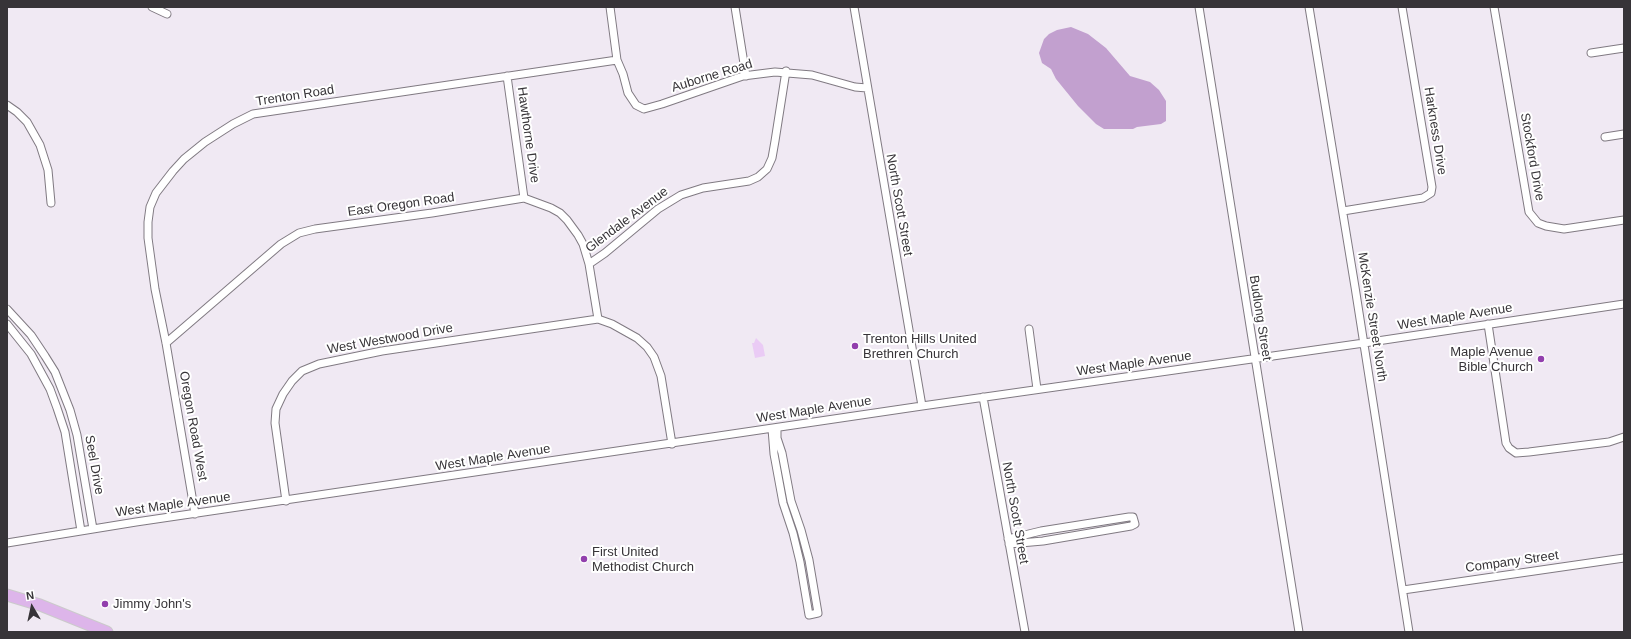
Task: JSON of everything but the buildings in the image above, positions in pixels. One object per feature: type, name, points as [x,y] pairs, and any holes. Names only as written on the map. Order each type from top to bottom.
[{"type":"main road","points":[[7,595],[46,608],[103,631]]},
{"type":"street","points":[[152,7],[167,14]]},
{"type":"street","points":[[610,7],[617,60]]},
{"type":"street","points":[[735,7],[746,76]]},
{"type":"street","name":"North Scott Street","points":[[854,7],[922,406]]},
{"type":"street","name":"Budlong Street","points":[[1199,7],[1299,632]]},
{"type":"street","name":"McKenzie Street North","points":[[1309,7],[1364,343],[1409,632]]},
{"type":"street","name":"Harkness Drive","points":[[1342,211],[1423,198],[1431,193],[1402,7]]},
{"type":"street","name":"Stockford Drive","points":[[1494,7],[1530,212],[1538,223],[1564,229],[1624,220]]},
{"type":"street","points":[[1591,53],[1624,48]]},
{"type":"street","name":"Auborne Road","points":[[617,60],[623,74],[628,93],[636,105],[644,109],[746,76],[786,71],[812,75],[845,85],[867,88]]},
{"type":"street","name":"Trenton Road","points":[[166,343],[155,289],[148,238],[150,207],[156,193],[184,159],[205,142],[233,124],[253,114],[617,60]]},
{"type":"street","name":"Glendale Avenue","points":[[589,264],[605,253],[658,209],[681,195],[703,188],[749,181],[758,177],[767,169],[772,158],[786,71]]},
{"type":"street","name":"Hawthorne Drive","points":[[507,76],[524,198]]},
{"type":"street","points":[[7,104],[27,122],[40,145],[48,170],[51,204]]},
{"type":"street","points":[[1605,137],[1624,134]]},
{"type":"street","points":[[524,198],[551,208],[567,220],[583,244],[589,264],[598,319],[612,324],[637,338],[647,347],[654,357],[662,381],[672,444]]},
{"type":"street","name":"East Oregon Road","points":[[166,343],[281,244],[299,233],[315,229],[432,214],[524,198]]},
{"type":"street","name":"West Maple Avenue","points":[[7,543],[1037,389],[1255,359],[1624,304]]},
{"type":"street","name":"Seel Drive","points":[[7,309],[31,335],[45,356],[55,372],[68,405],[77,435],[93,529]]},
{"type":"street","name":"West Westwood Drive","points":[[286,501],[275,424],[276,409],[283,394],[292,381],[302,371],[319,364],[382,351],[598,319]]},
{"type":"street","name":"Seel Drive","points":[[7,324],[31,354],[50,389],[58,410],[65,432],[81,531]]},
{"type":"street","points":[[1488,324],[1506,443],[1509,448],[1516,453],[1528,452],[1609,442],[1624,437]]},
{"type":"street","points":[[1029,329],[1037,389]]},
{"type":"street","name":"Oregon Road West","points":[[166,343],[195,514]]},
{"type":"street","name":"North Scott Street","points":[[983,397],[1025,632]]},
{"type":"street","points":[[58,410],[68,405]]},
{"type":"street","points":[[774,428],[782,453],[791,501],[809,560],[818,613],[809,615],[800,562],[793,533],[783,503],[774,454],[774,428]]},
{"type":"street","points":[[783,503],[791,501]]},
{"type":"street","points":[[1129,517],[1133,517],[1135,524],[1131,526],[1043,541],[1008,542],[1041,531],[1129,517]]},
{"type":"street","points":[[1085,524],[1086,534]]},
{"type":"street","name":"Company Street","points":[[1403,590],[1624,558]]},
{"type":"street","points":[[800,562],[809,560]]},
{"type":"shaded area","points":[[1071,27],[1088,34],[1106,48],[1130,76],[1150,82],[1159,90],[1166,101],[1166,121],[1161,124],[1137,127],[1133,129],[1104,129],[1096,124],[1078,106],[1056,79],[1051,69],[1042,63],[1039,53],[1044,39],[1049,34],[1057,30]]},
{"type":"shaded area","points":[[756,338],[763,345],[765,356],[755,358],[752,343],[754,343]]},
{"type":"place","name":"Trenton Hills United Brethren Church","points":[[855,346]]},
{"type":"place","name":"Maple Avenue Bible Church","points":[[1541,359]]},
{"type":"place","name":"First United Methodist Church","points":[[584,559]]},
{"type":"place","name":"Jimmy John's","points":[[105,604]]}]
